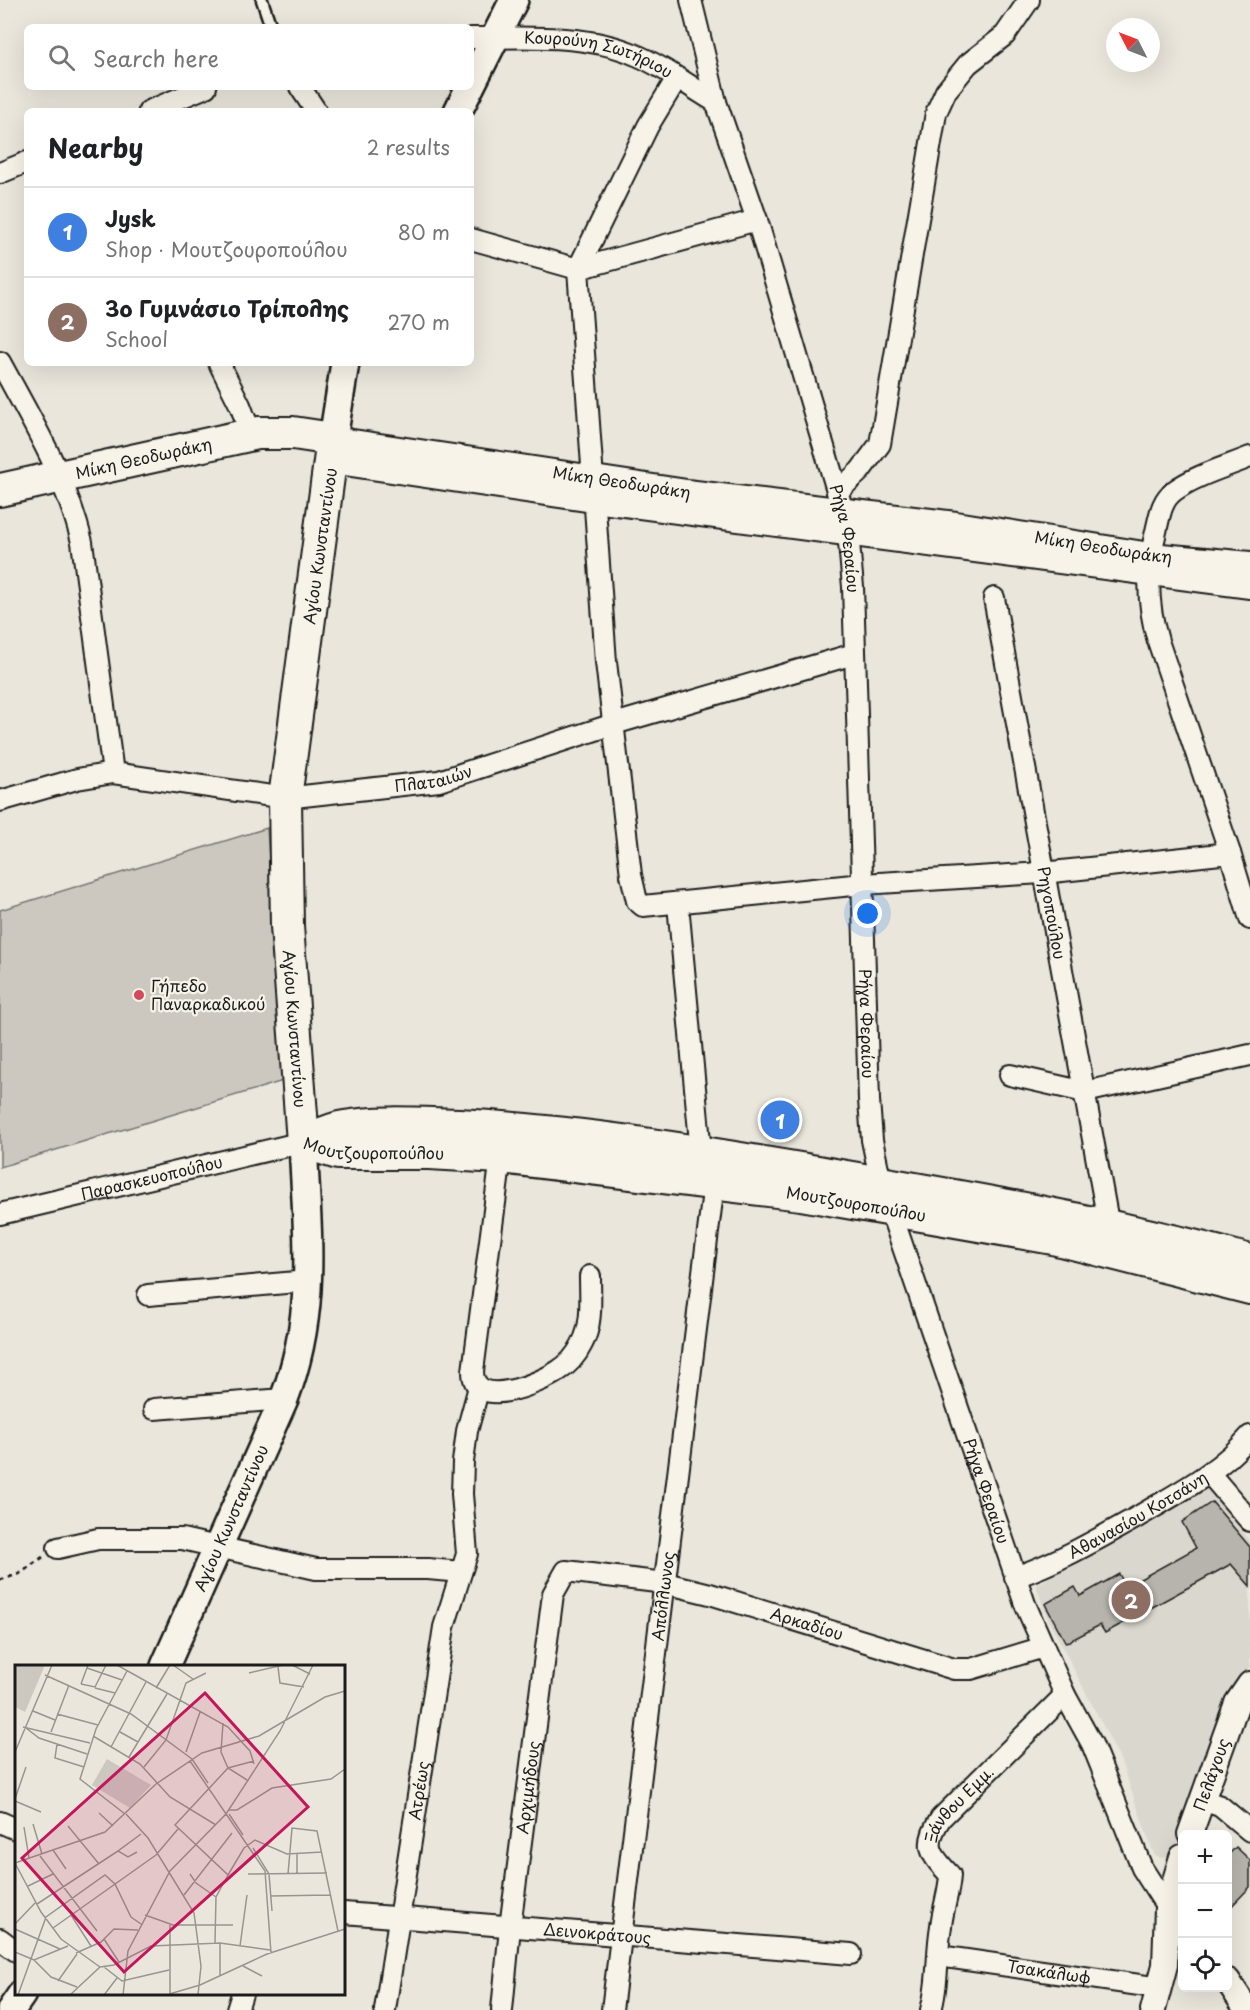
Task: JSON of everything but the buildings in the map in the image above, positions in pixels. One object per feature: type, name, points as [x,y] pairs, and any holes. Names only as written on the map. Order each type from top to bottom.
[{"type":"main road","points":[[474,66],[484,38],[514,0]]},
{"type":"main road","points":[[459,108],[465,90]]},
{"type":"main road","points":[[332,450],[345,366]]},
{"type":"main road","name":"Μίκη Θεοδωράκη","points":[[0,509],[64,485],[251,434],[277,432],[332,450]]},
{"type":"main road","name":"Μίκη Θεοδωράκη","points":[[0,490],[64,485],[272,452],[332,450]]},
{"type":"main road","name":"Αγίου Κωνσταντίνου","points":[[165,1665],[284,1399],[303,1341],[308,1281],[303,1142],[287,926],[285,798],[332,450]]},
{"type":"main road","name":"Μουτζουροπούλου","points":[[303,1142],[340,1127],[418,1124],[568,1134],[701,1153],[886,1195],[1250,1288]]},
{"type":"main road","name":"Μουτζουροπούλου","points":[[303,1142],[338,1153],[429,1153],[501,1157],[714,1183],[1028,1208],[1250,1261]]},
{"type":"main road","points":[[11,2010],[21,1995]]},
{"type":"main road","points":[[31,2010],[39,1995]]},
{"type":"street","name":"Ρήγα Φεραίου","points":[[691,0],[716,102],[757,220],[843,512],[853,587],[872,1140],[886,1195],[1015,1577],[1065,1695],[1092,1744],[1143,1868],[1175,1915],[1156,1999]]},
{"type":"street","points":[[843,512],[860,471],[880,444],[936,113],[946,91],[968,64],[1005,35],[1029,0]]},
{"type":"street","name":"Κουρούνη Σωτήριου","points":[[484,38],[530,38],[605,45],[645,59],[716,102]]},
{"type":"street","points":[[677,78],[648,126],[578,269],[606,662],[631,875],[637,901],[643,906],[678,904],[863,884],[1043,873],[1230,853]]},
{"type":"street","points":[[156,108],[199,90]]},
{"type":"street","points":[[302,90],[314,108]]},
{"type":"street","points":[[0,173],[24,163]]},
{"type":"street","points":[[474,240],[578,269],[757,220]]},
{"type":"street","points":[[0,362],[64,485],[82,542],[113,773]]},
{"type":"street","points":[[220,366],[240,405],[251,434]]},
{"type":"street","name":"Μίκη Θεοδωράκη","points":[[332,450],[593,489],[956,524],[1250,586]]},
{"type":"street","points":[[1250,457],[1189,483],[1166,499],[1161,508],[1149,565],[1149,604],[1155,632],[1250,919]]},
{"type":"street","name":"Μίκη Θεοδωράκη","points":[[1149,565],[1250,564]]},
{"type":"street","name":"Ρηγοπούλου","points":[[994,598],[1108,1227]]},
{"type":"street","name":"Πλαταιών","points":[[0,801],[77,779],[113,773],[285,798],[439,780],[614,724],[854,654]]},
{"type":"street","points":[[678,904],[701,1153],[714,1183]]},
{"type":"street","points":[[1011,1075],[1085,1092],[1250,1055]]},
{"type":"street","name":"Παρασκευοπούλου","points":[[0,1214],[303,1142]]},
{"type":"street","points":[[501,1157],[473,1371],[473,1378],[479,1387],[494,1392],[519,1390],[559,1371],[573,1358],[583,1343],[588,1326],[590,1276]]},
{"type":"street","name":"Απόλλωνος","points":[[612,2010],[714,1183]]},
{"type":"street","points":[[148,1295],[308,1281]]},
{"type":"street","name":"Ατρέως","points":[[385,2010],[444,1627],[467,1554],[462,1494],[463,1462],[467,1431],[479,1387]]},
{"type":"street","points":[[154,1409],[284,1399]]},
{"type":"street","name":"Αθανασίου Κοτσάνη","points":[[1015,1577],[1061,1560],[1210,1474],[1250,1436]]},
{"type":"street","points":[[1210,1474],[1250,1521]]},
{"type":"street","points":[[58,1548],[91,1540],[165,1538],[218,1546],[316,1569],[428,1569],[461,1572]]},
{"type":"street","name":"Αρκαδίου","points":[[566,1571],[665,1583],[710,1594],[954,1669],[971,1669],[1044,1647]]},
{"type":"street","name":"Αρχιμήδους","points":[[502,2010],[510,1927],[553,1594],[566,1571]]},
{"type":"street","name":"Πελάγους","points":[[1191,1830],[1237,1703],[1250,1684]]},
{"type":"street","name":"Ξάνθου Εμμ.","points":[[931,2010],[938,1986],[940,1927],[949,1897],[950,1875],[935,1859],[930,1848],[932,1832],[941,1818],[1065,1695]]},
{"type":"street","points":[[1202,1800],[1220,1806],[1250,1831]]},
{"type":"street","points":[[0,1822],[15,1829]]},
{"type":"street","points":[[1175,1915],[1179,1884]]},
{"type":"street","name":"Δεινοκράτους","points":[[345,1913],[851,1954]]},
{"type":"street","points":[[0,1939],[15,1950]]},
{"type":"street","name":"Τσακάλωφ","points":[[939,1956],[1156,1999]]},
{"type":"street","points":[[1232,1988],[1247,2010]]},
{"type":"street","points":[[237,2010],[242,1995]]},
{"type":"lane","points":[[262,0],[270,24]]},
{"type":"path","points":[[0,1580],[19,1574],[58,1548]]},
{"type":"shaded area","name":"Γήπεδο Παναρκαδικού","points":[[267,828],[283,1081],[0,1167],[0,910]]},
{"type":"shaded area","points":[[1208,1489],[1250,1541],[1250,1666],[1228,1693],[1182,1830],[1178,1830],[1178,1843],[1174,1855],[1161,1858],[1154,1854],[1120,1759],[1046,1615],[1036,1585]]},
{"type":"place","name":"Γήπεδο Παναρκαδικού","points":[[139,995]]},
{"type":"place","name":"Jysk","points":[[780,1120]]},
{"type":"place","name":"3ο Γυμνάσιο Τρίπολης","points":[[1131,1600]]}]
